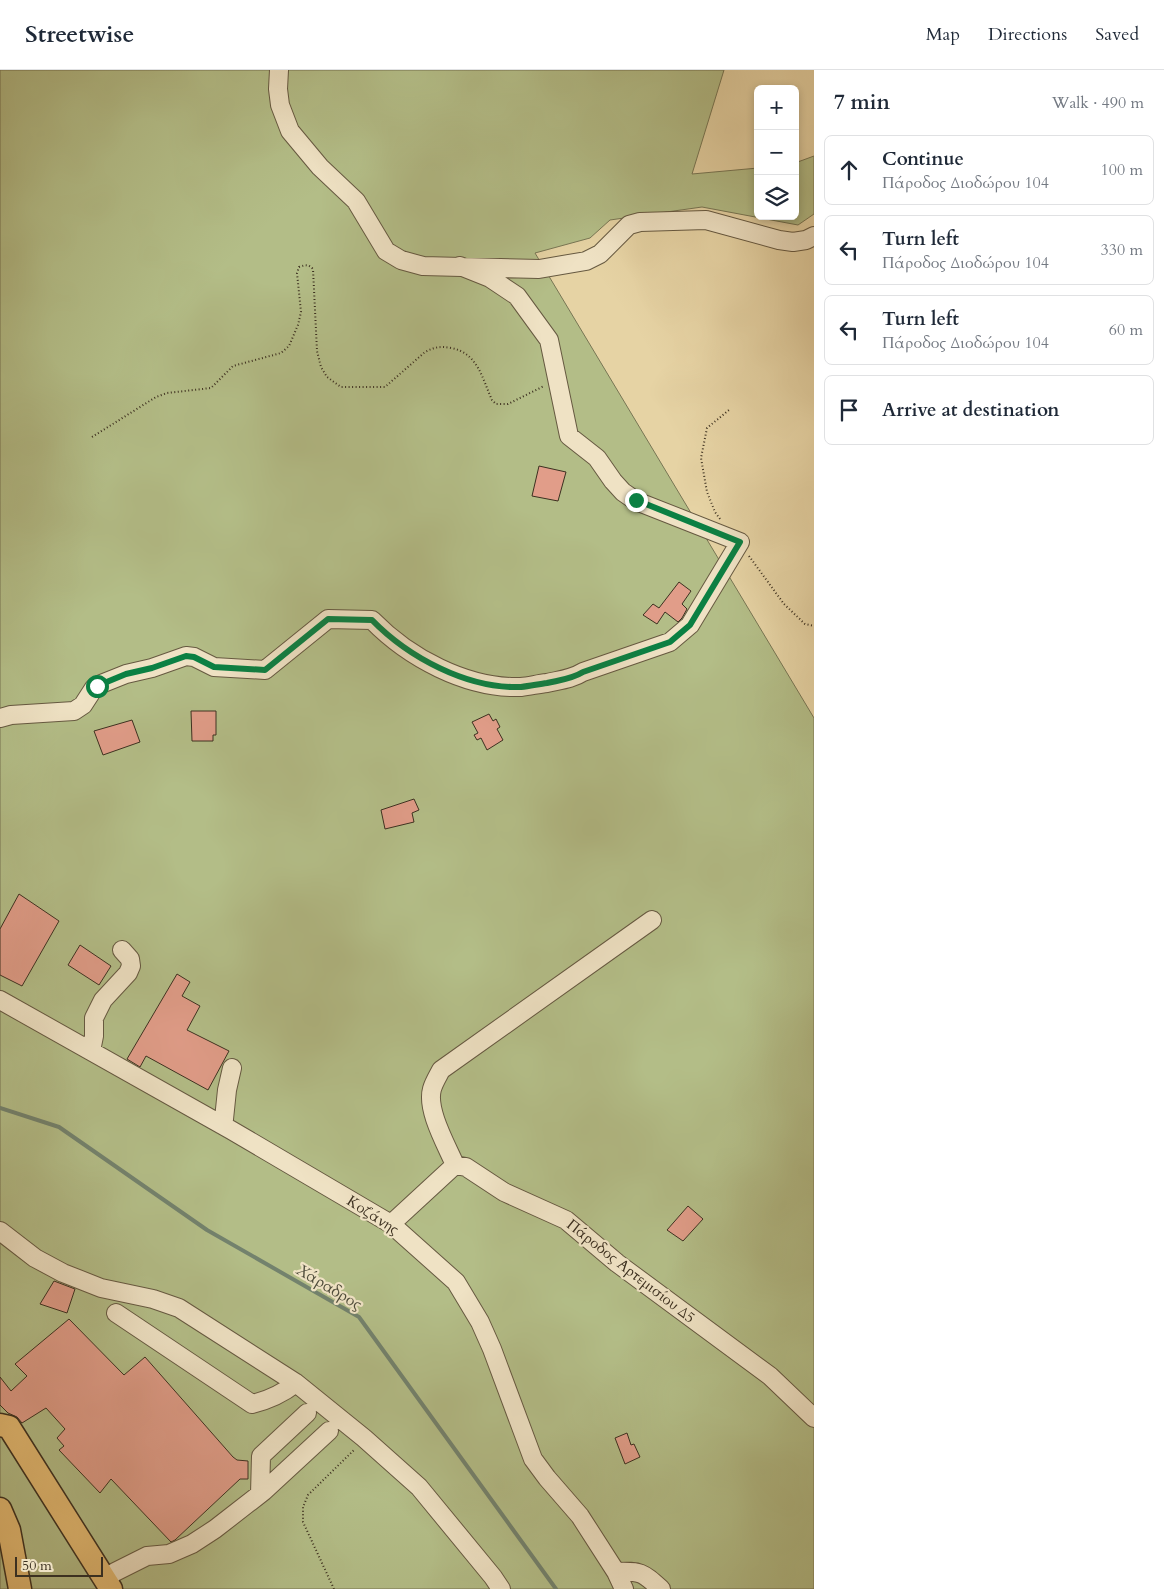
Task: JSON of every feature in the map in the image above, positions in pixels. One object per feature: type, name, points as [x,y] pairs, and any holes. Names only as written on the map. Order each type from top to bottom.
[{"type":"main road","points":[[0,1424],[9,1428],[109,1584]]},
{"type":"main road","points":[[0,1509],[9,1530],[20,1589]]},
{"type":"street","points":[[279,70],[278,89],[280,105],[290,131],[320,167],[356,201],[386,250],[401,260],[423,266],[539,269],[586,260],[600,254],[629,225],[640,222],[706,220],[793,242],[806,240],[814,236]]},
{"type":"street","points":[[0,718],[12,715],[74,711],[83,705],[94,688],[101,684],[126,674],[152,668],[186,656],[194,657],[214,667],[265,670],[328,619],[372,620],[412,654],[454,674],[482,682],[519,687],[575,677],[583,672],[670,642],[690,625],[740,542],[636,500],[623,492],[597,458],[569,436],[549,340],[517,296],[490,278],[460,266]]},
{"type":"street","points":[[392,1224],[455,1165],[440,1132],[432,1107],[432,1090],[441,1070],[652,920]]},
{"type":"street","points":[[91,1051],[94,1036],[94,1018],[103,1000],[128,973],[130,959],[122,950]]},
{"type":"street","name":"Κοζάνης","points":[[0,1000],[222,1125],[392,1224],[456,1282],[480,1322],[492,1349],[533,1459],[580,1516],[616,1572],[624,1589]]},
{"type":"street","points":[[222,1125],[232,1068]]},
{"type":"street","name":"Πάροδος Αρτεμισίου Δ5","points":[[455,1165],[466,1167],[504,1192],[566,1220],[617,1263],[770,1376],[814,1418]]},
{"type":"street","points":[[0,1231],[35,1258],[63,1273],[101,1288],[154,1299],[179,1308],[296,1383],[419,1486],[501,1589]]},
{"type":"street","points":[[116,1313],[252,1404],[265,1401],[283,1393],[296,1383]]},
{"type":"street","points":[[260,1494],[260,1456],[307,1413]]},
{"type":"street","points":[[109,1584],[115,1572],[147,1556],[169,1554],[192,1544],[214,1529],[260,1494],[329,1431]]},
{"type":"street","points":[[616,1572],[631,1571],[643,1573],[661,1589]]},
{"type":"path","points":[[92,437],[156,397],[166,393],[211,388],[233,366],[281,353],[289,346],[298,325],[301,312],[297,273],[299,267],[306,264],[313,269],[317,351],[320,367],[327,377],[341,387],[385,387],[425,352],[442,346],[458,349],[472,358],[492,400],[496,404],[508,404],[557,379]]},
{"type":"path","points":[[721,520],[715,512],[707,492],[700,458],[706,428],[729,410]]},
{"type":"path","points":[[740,542],[784,604],[805,624],[814,626]]},
{"type":"path","points":[[334,1589],[303,1522],[303,1508],[308,1495],[364,1438]]},
{"type":"green space","points":[[0,70],[724,70],[692,174],[754,168],[754,217],[702,207],[610,220],[590,238],[535,253],[814,718],[814,1589],[0,1589]]},
{"type":"green space","points":[[814,156],[814,214],[798,225],[771,220],[799,220],[799,162]]},
{"type":"building","points":[[539,466],[566,472],[558,501],[532,496]]},
{"type":"building","points":[[679,582],[691,591],[682,604],[687,609],[678,622],[665,612],[657,624],[643,615],[653,604],[659,608]]},
{"type":"building","points":[[191,711],[216,711],[216,735],[213,735],[213,741],[192,741]]},
{"type":"building","points":[[489,714],[493,721],[496,719],[500,727],[497,729],[503,740],[487,750],[481,738],[477,740],[474,735],[478,733],[472,722]]},
{"type":"building","points":[[132,720],[140,742],[103,755],[94,731]]},
{"type":"building","points":[[414,799],[419,810],[412,813],[414,822],[385,829],[381,810]]},
{"type":"building","points":[[19,894],[59,921],[22,986],[0,975],[0,929]]},
{"type":"building","points":[[80,945],[111,966],[99,985],[68,965]]},
{"type":"building","points":[[177,974],[190,982],[182,996],[200,1006],[187,1030],[229,1051],[208,1090],[146,1056],[140,1067],[127,1059]]},
{"type":"building","points":[[688,1206],[703,1219],[683,1241],[667,1230]]},
{"type":"building","points":[[54,1281],[75,1289],[67,1313],[40,1304]]},
{"type":"building","points":[[69,1319],[124,1375],[145,1357],[233,1457],[237,1460],[248,1461],[248,1479],[240,1479],[171,1542],[111,1479],[100,1493],[59,1450],[64,1446],[57,1438],[65,1429],[46,1408],[22,1423],[0,1405],[0,1377],[11,1391],[27,1376],[15,1364]]},
{"type":"building","points":[[627,1433],[631,1445],[634,1444],[640,1457],[625,1464],[615,1438]]},
{"type":"waterway","name":"Χάραδρος","points":[[0,1108],[59,1127],[207,1230],[359,1317],[556,1589]]},
{"type":"route","points":[[97,686],[126,674],[152,668],[186,656],[194,657],[214,667],[265,670],[328,619],[372,620],[412,654],[454,674],[482,682],[519,687],[575,677],[583,672],[670,642],[690,625],[740,542],[636,500]]}]
